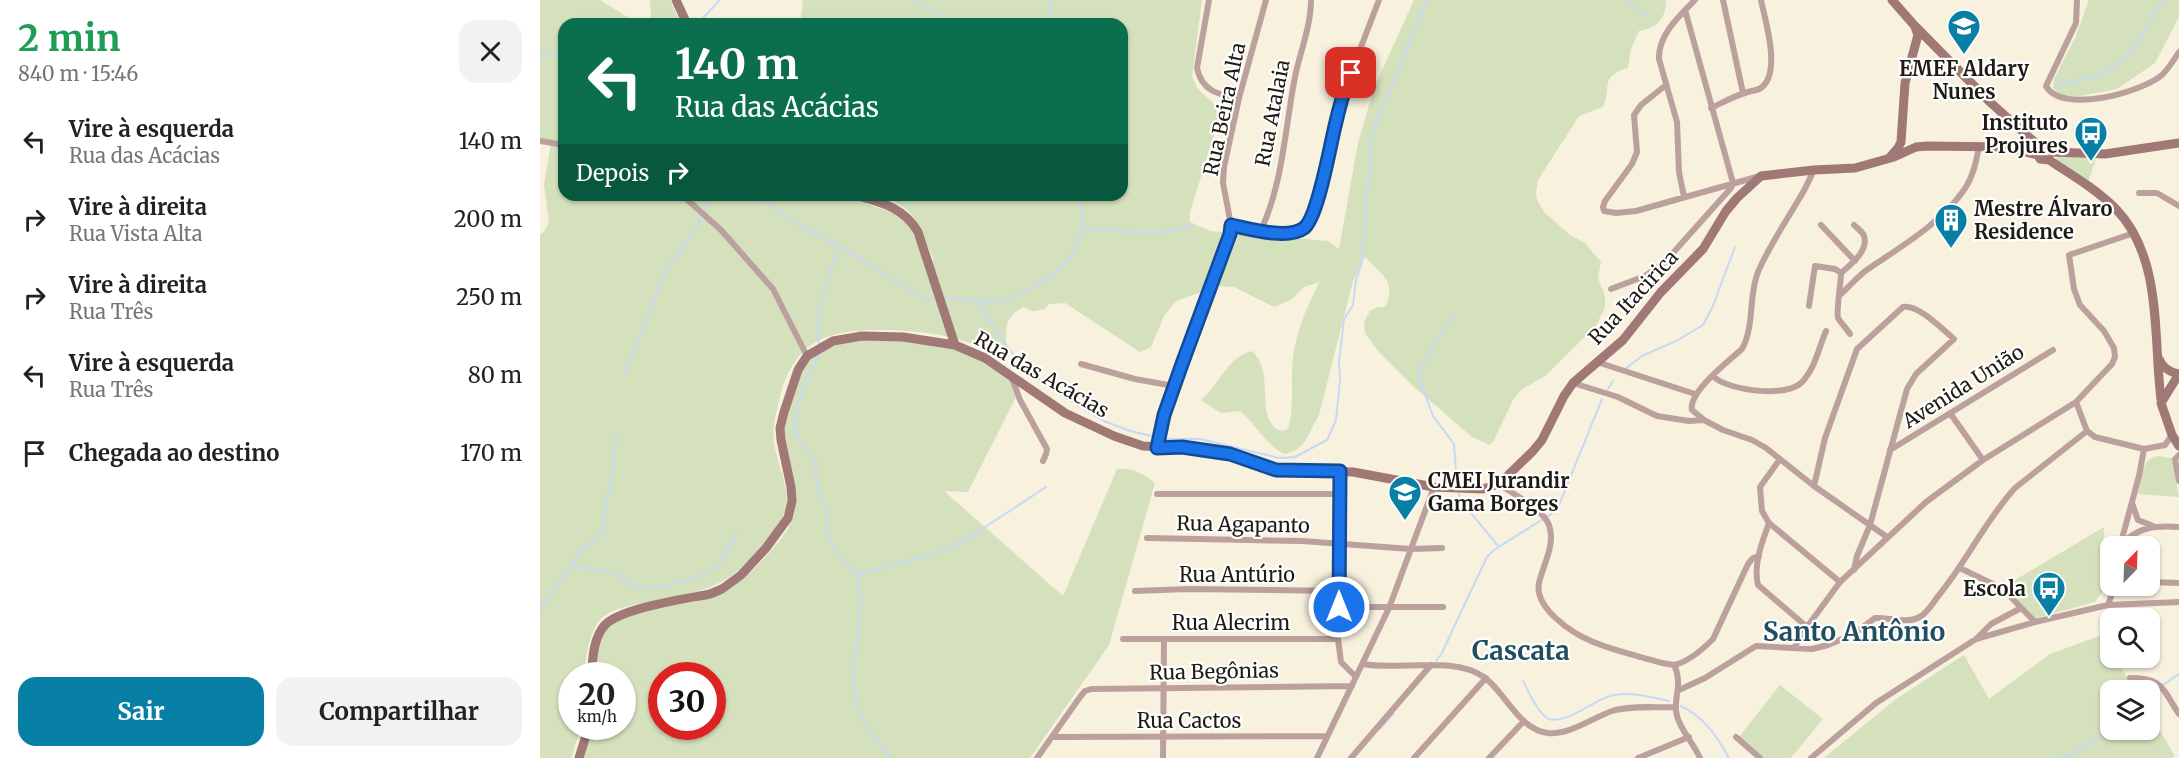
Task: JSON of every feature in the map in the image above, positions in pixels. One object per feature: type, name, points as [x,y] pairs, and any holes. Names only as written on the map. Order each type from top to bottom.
[{"type":"street","points":[[676,0],[684,18]]},
{"type":"street","points":[[1209,0],[1197,69],[1200,79],[1220,95],[1239,98]]},
{"type":"street","name":"Rua Beira Alta","points":[[1231,225],[1224,195],[1224,167],[1239,98],[1266,0]]},
{"type":"street","name":"Rua Atalaia","points":[[1261,231],[1272,202],[1311,0]]},
{"type":"street","points":[[1157,448],[1164,415],[1230,234],[1231,225],[1283,233],[1303,228],[1311,218],[1346,86],[1379,0]]},
{"type":"street","points":[[1684,197],[1679,172],[1677,122],[1658,48],[1662,39],[1695,0]]},
{"type":"street","points":[[1723,0],[1743,93]]},
{"type":"street","points":[[1711,108],[1743,93],[1759,89],[1771,68],[1772,51],[1761,0]]},
{"type":"street","points":[[1892,0],[2039,152]]},
{"type":"street","points":[[2076,0],[2076,23],[2046,86],[2050,93],[2058,97],[2081,100],[2102,98],[2141,88],[2161,76],[2179,52]]},
{"type":"street","points":[[1685,10],[1732,185]]},
{"type":"street","points":[[1888,158],[1898,148],[1901,134],[1905,83],[1918,33],[1914,25]]},
{"type":"street","points":[[1916,44],[1923,39],[1930,40]]},
{"type":"street","points":[[1666,86],[1641,105],[1634,115],[1637,152],[1632,164],[1605,201],[1603,207],[1608,212],[1626,213],[1761,176],[1855,168],[1916,147],[2006,147],[2039,152],[2047,147],[2050,156],[2098,193],[2116,210],[2134,233],[2149,278],[2163,415],[2179,446]]},
{"type":"street","points":[[1901,134],[1910,141],[1927,146]]},
{"type":"street","points":[[540,141],[558,144]]},
{"type":"street","points":[[2050,156],[2105,154],[2179,143]]},
{"type":"street","points":[[1841,294],[1868,269],[1922,232],[1951,205],[1965,189],[1972,175],[1979,147]]},
{"type":"street","points":[[1814,170],[1801,198],[1781,227],[1757,274],[1750,329],[1742,349],[1695,394],[1691,402],[1692,410],[1704,420],[1723,430],[1756,442],[1887,537]]},
{"type":"street","name":"Rua Itacirica","points":[[1499,484],[1542,440],[1573,383],[1623,340],[1661,292],[1703,249],[1726,211],[1761,176]]},
{"type":"street","points":[[1611,289],[1645,276],[1664,264],[1732,185]]},
{"type":"street","points":[[2139,193],[2157,193],[2179,206]]},
{"type":"street","points":[[594,662],[598,639],[609,621],[627,613],[710,594],[722,589],[752,564],[788,518],[792,501],[780,428],[789,393],[798,370],[807,356],[773,289],[721,230],[689,201]]},
{"type":"street","points":[[872,201],[896,209],[913,223],[955,345]]},
{"type":"street","points":[[1821,225],[1855,261]]},
{"type":"street","points":[[1850,334],[1837,314],[1841,294],[1841,273],[1855,261],[1862,250],[1863,234],[1854,225]]},
{"type":"street","points":[[1794,648],[1840,582],[1926,502],[1983,460],[2076,402],[2106,372],[2115,357],[2114,348],[2110,339],[2080,305],[2074,289],[2069,255],[2134,233]]},
{"type":"street","points":[[1809,306],[1815,266],[1835,269],[1841,273]]},
{"type":"street","points":[[1814,486],[1825,438],[1857,349],[1903,307],[1908,306],[1918,310],[1954,339],[1911,379],[1900,410],[1870,525],[1857,556],[1854,570]]},
{"type":"street","points":[[1713,376],[1720,382],[1743,389],[1776,390],[1795,387],[1800,385],[1812,368],[1826,331]]},
{"type":"street","name":"Rua das Acácias","points":[[807,356],[833,341],[862,336],[912,338],[955,345],[985,358],[1044,400],[1082,422],[1128,442],[1157,448],[1182,447],[1230,454],[1276,470],[1340,471],[1434,487],[1483,489],[1499,484]]},
{"type":"street","name":"Avenida União","points":[[1890,450],[2053,350]]},
{"type":"street","points":[[2157,354],[2162,366],[2179,374],[2175,384],[2161,399]]},
{"type":"street","points":[[1597,362],[1695,394]]},
{"type":"street","points":[[1082,364],[1135,379],[1174,386]]},
{"type":"street","points":[[1011,375],[1020,400],[1047,449],[1047,454],[1042,461]]},
{"type":"street","points":[[1573,383],[1618,397],[1658,416],[1689,421],[1704,420]]},
{"type":"street","points":[[2076,402],[2087,431],[2095,436],[2144,449],[2165,445],[2172,435]]},
{"type":"street","points":[[1950,413],[1983,460]]},
{"type":"street","points":[[1679,690],[1705,678],[1756,646],[1812,649],[1854,634],[1875,618],[1906,620],[1921,617],[1960,568],[1997,508],[2010,493],[2087,431]]},
{"type":"street","points":[[2123,536],[2144,449]]},
{"type":"street","points":[[2179,454],[2175,459],[2179,481]]},
{"type":"street","points":[[1780,459],[1760,487],[1762,511],[1769,523],[1840,582]]},
{"type":"street","points":[[1340,471],[1338,639],[1341,662],[1356,677]]},
{"type":"street","points":[[1499,484],[1536,509],[1549,523],[1550,543],[1538,590],[1544,607],[1560,621],[1589,640],[1662,663],[1679,664],[1703,649],[1713,639],[1748,564],[1753,558],[1759,556]]},
{"type":"street","points":[[1317,758],[1389,608],[1434,487]]},
{"type":"street","points":[[1157,494],[1340,494]]},
{"type":"street","points":[[2132,502],[2138,520],[2153,526],[2179,527]]},
{"type":"street","points":[[1769,523],[1756,571],[1758,585],[1807,627]]},
{"type":"street","points":[[2131,536],[2153,526]]},
{"type":"street","name":"Rua Agapanto","points":[[1147,538],[1338,544],[1411,549],[1442,548]]},
{"type":"street","points":[[1960,568],[2003,589],[2035,622]]},
{"type":"street","points":[[2160,582],[2179,583]]},
{"type":"street","name":"Rua Antúrio","points":[[1135,591],[1188,589],[1339,591]]},
{"type":"street","points":[[2109,605],[2112,596]]},
{"type":"street","points":[[1976,639],[2035,622],[2109,605],[2179,602]]},
{"type":"street","points":[[1339,607],[1443,608]]},
{"type":"street","points":[[1811,758],[1882,698],[1976,639],[1991,624],[2021,608]]},
{"type":"street","name":"Rua Alecrim","points":[[1123,639],[1338,639]]},
{"type":"street","points":[[1163,758],[1164,639]]},
{"type":"street","points":[[1363,664],[1374,666],[1431,665],[1472,671],[1486,678],[1524,721],[1539,731],[1552,733],[1567,730],[1619,710],[1676,707]]},
{"type":"street","points":[[1351,758],[1431,665]]},
{"type":"street","points":[[1674,665],[1678,674],[1679,690],[1677,717],[1700,758]]},
{"type":"street","points":[[1414,758],[1486,678]]},
{"type":"street","points":[[2130,678],[2147,678],[2157,682],[2179,714]]},
{"type":"street","name":"Rua Begônias","points":[[1052,737],[1080,697],[1091,689],[1352,686]]},
{"type":"street","points":[[1489,758],[1524,721]]},
{"type":"street","name":"Rua Cactos","points":[[1052,737],[1327,736]]},
{"type":"street","points":[[1037,758],[1052,737]]},
{"type":"street","points":[[1642,757],[1689,737]]},
{"type":"street","points":[[1736,737],[1760,758]]},
{"type":"street","points":[[579,758],[585,740]]},
{"type":"green space","points":[[540,0],[600,0],[629,18],[558,18],[558,201],[859,201],[897,214],[909,225],[924,259],[934,261],[915,219],[893,201],[1128,201],[1128,18],[801,18],[803,0],[1202,0],[1192,77],[1197,88],[1216,106],[1218,122],[1190,212],[1190,222],[1210,231],[1328,241],[1339,249],[1358,143],[1374,88],[1414,0],[1666,0],[1666,7],[1659,22],[1651,28],[1639,31],[1631,49],[1628,68],[1619,71],[1610,79],[1603,107],[1579,116],[1538,180],[1537,200],[1544,212],[1570,235],[1585,243],[1601,262],[1598,278],[1605,296],[1605,307],[1596,326],[1545,376],[1521,390],[1513,400],[1490,445],[1472,437],[1413,386],[1378,351],[1365,333],[1364,322],[1370,311],[1378,307],[1385,307],[1390,291],[1386,279],[1365,257],[1353,281],[1319,415],[1304,443],[1296,450],[1285,454],[1266,440],[1240,411],[1221,413],[1201,400],[1236,359],[1252,351],[1262,366],[1269,418],[1276,429],[1283,431],[1288,429],[1291,411],[1292,367],[1297,338],[1319,282],[1304,287],[1292,299],[1274,307],[1234,287],[1219,286],[1176,301],[1164,316],[1151,347],[1140,352],[1065,303],[1049,304],[1045,309],[1033,311],[1023,307],[1015,313],[1007,325],[1005,361],[978,346],[933,334],[867,330],[831,335],[804,351],[794,363],[779,401],[775,421],[775,449],[787,500],[783,516],[767,541],[740,569],[719,583],[696,592],[636,604],[609,613],[595,627],[586,662],[558,662],[558,740],[577,740],[571,758],[540,758],[540,234],[549,223],[544,184],[551,144],[540,142]]},
{"type":"green space","points":[[650,0],[670,0],[678,18],[650,18]]},
{"type":"green space","points":[[2089,0],[2179,0],[2179,17],[2155,63],[2117,89],[2070,98],[2060,95],[2053,88],[2054,79],[2075,38]]},
{"type":"green space","points":[[2057,157],[2096,159],[2088,182],[2054,162]]},
{"type":"green space","points":[[854,340],[906,340],[957,349],[975,356],[1008,375],[1016,397],[968,492],[944,491],[1063,596],[1117,469],[1137,472],[1155,483],[1109,645],[1030,758],[582,758],[588,740],[636,740],[636,662],[596,662],[605,629],[620,618],[632,614],[707,599],[728,589],[762,561],[791,524],[795,512],[794,488],[785,453],[783,431],[791,395],[801,371],[812,355],[837,343]]},
{"type":"green space","points":[[2158,456],[2172,458],[2179,497],[2138,494],[2145,465]]},
{"type":"green space","points":[[2104,527],[2104,536],[2100,536],[2100,595],[2095,602],[2029,620],[2000,589]]},
{"type":"green space","points":[[2100,636],[2100,668],[2122,668],[2129,680],[2100,680],[2100,740],[2160,740],[2160,731],[2175,756],[2173,758],[1824,758],[1896,699],[1964,655],[1989,699],[2050,654]]},
{"type":"green space","points":[[1780,685],[1823,719],[1791,758],[1763,758],[1738,738]]},
{"type":"waterway","points":[[703,18],[720,0]]},
{"type":"waterway","points":[[915,0],[945,18]]},
{"type":"waterway","points":[[1051,0],[1051,18]]},
{"type":"waterway","points":[[978,301],[1003,341],[1021,364],[1048,387],[1104,421],[1130,431],[1165,439],[1200,439],[1279,458],[1295,457],[1327,440],[1336,420],[1344,319],[1353,305],[1356,280],[1362,262],[1368,183],[1371,172],[1369,141],[1427,0]]},
{"type":"waterway","points":[[1625,0],[1646,16]]},
{"type":"waterway","points":[[2056,85],[2093,77],[2123,61],[2139,41],[2163,0]]},
{"type":"waterway","points":[[540,51],[558,56]]},
{"type":"waterway","points":[[624,376],[665,272],[697,226],[708,201]]},
{"type":"waterway","points":[[764,201],[794,222],[860,258],[925,300],[936,298]]},
{"type":"waterway","points":[[941,297],[978,301],[1001,300],[1026,291],[1052,275],[1068,260],[1079,238],[1083,218],[1080,201]]},
{"type":"waterway","points":[[1082,228],[1160,233],[1194,225]]},
{"type":"waterway","points":[[820,346],[818,336],[820,311],[839,247]]},
{"type":"waterway","points":[[1625,369],[1642,356],[1676,341],[1703,325],[1713,306],[1735,247]]},
{"type":"waterway","points":[[1456,313],[1435,343],[1420,370],[1419,378],[1433,416],[1454,444],[1457,484]]},
{"type":"waterway","points":[[819,353],[799,404],[796,436],[816,461],[817,483],[828,517],[827,532],[832,546],[858,575],[860,615],[854,668],[857,705],[867,727],[892,758]]},
{"type":"waterway","points":[[1608,389],[1613,381]]},
{"type":"waterway","points":[[1547,517],[1557,510],[1602,399]]},
{"type":"waterway","points":[[540,611],[579,553],[603,532],[605,508],[614,466],[616,436]]},
{"type":"waterway","points":[[858,575],[943,551],[967,539],[1046,487]]},
{"type":"waterway","points":[[1459,494],[1461,501],[1499,547]]},
{"type":"waterway","points":[[1461,612],[1487,557],[1494,550],[1543,519]]},
{"type":"waterway","points":[[572,565],[616,573],[639,588],[662,586],[695,579],[718,566],[737,532]]},
{"type":"waterway","points":[[1436,661],[1460,614]]},
{"type":"waterway","points":[[2163,685],[2179,674]]},
{"type":"waterway","points":[[1523,681],[1545,717],[1556,720],[1614,695],[1635,695],[1669,701]]},
{"type":"waterway","points":[[1681,706],[1697,716],[1709,728],[1729,758]]},
{"type":"waterway","points":[[1381,728],[1393,714]]},
{"type":"waterway","points":[[2060,758],[2073,754],[2100,735]]},
{"type":"place","name":"EMEF Aldary Nunes","points":[[1964,55]]},
{"type":"place","name":"Instituto Projures","points":[[2091,162]]},
{"type":"place","name":"Mestre Álvaro Residence","points":[[1951,249]]},
{"type":"place","name":"CMEI Jurandir Gama Borges","points":[[1405,521]]},
{"type":"place","name":"Escola","points":[[2049,617]]},
{"type":"district","name":"Santo Antônio","points":[[1854,631]]},
{"type":"district","name":"Cascata","points":[[1521,650]]},
{"type":"route","points":[[1339,607],[1340,471],[1276,470],[1230,454],[1182,447],[1157,448],[1164,415],[1230,234],[1231,225],[1283,233],[1297,231],[1307,224],[1315,208],[1335,123],[1351,73]]}]
